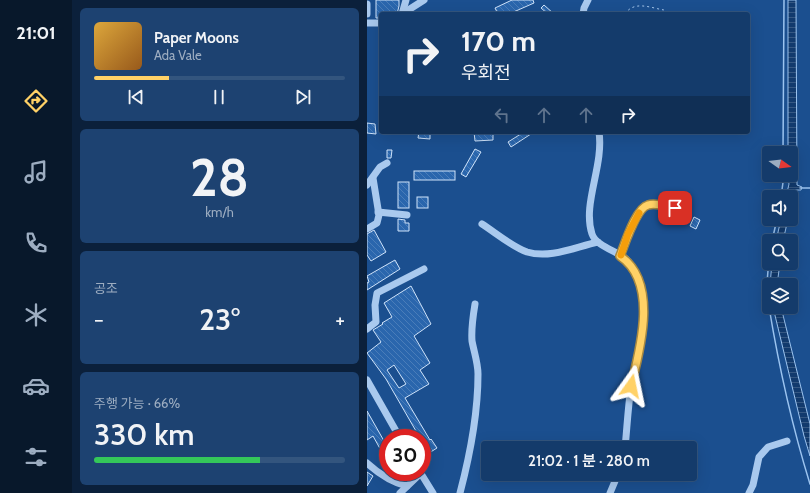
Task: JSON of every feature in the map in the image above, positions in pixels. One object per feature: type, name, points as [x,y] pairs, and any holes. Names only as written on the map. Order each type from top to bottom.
[{"type":"street","points":[[403,12],[406,0]]},
{"type":"street","points":[[405,12],[424,0]]},
{"type":"street","points":[[583,12],[588,0]]},
{"type":"street","points":[[367,4],[367,14]]},
{"type":"street","points":[[367,23],[379,23]]},
{"type":"street","points":[[599,134],[599,155],[589,206],[592,235],[598,242],[626,259],[640,283],[644,308],[644,326],[631,386],[626,441]]},
{"type":"street","points":[[367,185],[380,168],[387,163]]},
{"type":"street","points":[[367,229],[377,223],[378,212],[373,178]]},
{"type":"street","points":[[620,256],[628,234],[640,210],[645,205],[652,204],[687,211]]},
{"type":"street","points":[[378,212],[407,215]]},
{"type":"street","points":[[482,224],[510,243],[527,252],[542,254],[556,253],[598,242]]},
{"type":"street","points":[[367,329],[375,322],[377,293],[424,269]]},
{"type":"street","points":[[460,493],[469,450],[476,402],[478,374],[471,327],[475,304]]},
{"type":"street","points":[[367,380],[396,429]]},
{"type":"street","points":[[749,493],[753,485],[759,457],[768,447],[787,441]]},
{"type":"street","points":[[367,463],[384,477],[397,484],[407,486]]},
{"type":"street","points":[[400,493],[412,481]]},
{"type":"street","points":[[426,481],[433,493]]},
{"type":"street","points":[[610,493],[615,481]]},
{"type":"path","points":[[627,12],[631,8],[636,7],[649,7],[664,10]]},
{"type":"water","points":[[788,0],[796,0],[797,146],[788,146]]},
{"type":"water","points":[[789,182],[797,182],[797,185],[802,187],[801,190],[788,190]]},
{"type":"water","points":[[779,226],[786,226],[785,234],[778,234]]},
{"type":"water","points":[[771,270],[779,270],[778,278],[771,278]]},
{"type":"water","points":[[775,314],[783,314],[810,424],[810,456]]},
{"type":"building","points":[[376,0],[399,0],[398,12],[379,12],[379,18],[376,18]]},
{"type":"building","points":[[512,0],[533,0],[534,3],[514,12],[497,12],[495,8]]},
{"type":"building","points":[[544,5],[552,12],[546,12],[541,8]]},
{"type":"building","points":[[367,123],[375,124],[376,134],[367,133]]},
{"type":"building","points":[[419,134],[430,134],[430,139],[418,138]]},
{"type":"building","points":[[474,134],[493,134],[493,140],[475,141]]},
{"type":"building","points":[[521,134],[531,134],[511,147],[508,142]]},
{"type":"building","points":[[475,149],[481,152],[466,177],[461,174]]},
{"type":"building","points":[[387,150],[392,150],[391,158],[387,158]]},
{"type":"building","points":[[414,171],[455,171],[455,180],[414,180]]},
{"type":"building","points":[[398,182],[409,182],[409,208],[398,208]]},
{"type":"building","points":[[417,197],[428,197],[428,208],[417,208]]},
{"type":"building","points":[[694,217],[700,220],[696,229],[690,226]]},
{"type":"building","points":[[398,219],[405,220],[405,223],[409,223],[409,231],[398,231]]},
{"type":"building","points":[[374,230],[386,252],[371,261],[367,255],[367,234]]},
{"type":"building","points":[[395,260],[400,269],[367,290],[367,283],[369,282],[367,276]]},
{"type":"building","points":[[411,286],[431,324],[414,336],[430,363],[420,370],[429,384],[405,398],[423,429],[415,429],[386,379],[367,353],[381,342],[373,330],[392,317],[384,303]],"holes":[[[394,365],[406,384],[399,388],[387,370]]]},
{"type":"building","points":[[367,411],[379,432],[379,447],[373,436],[367,440]]},
{"type":"building","points":[[431,439],[437,448],[431,452]]},
{"type":"building","points":[[367,472],[373,476],[367,486]]},
{"type":"waterway","points":[[783,146],[784,0]]},
{"type":"waterway","points":[[782,190],[783,182]]},
{"type":"waterway","points":[[800,188],[810,188]]},
{"type":"waterway","points":[[774,234],[775,226]]},
{"type":"waterway","points":[[767,278],[768,270]]},
{"type":"waterway","points":[[770,314],[777,352],[797,440],[810,484]]},
{"type":"slow traffic","points":[[621,255],[628,234],[639,213]]},
{"type":"route","points":[[631,386],[644,326],[644,308],[640,283],[626,259],[620,256],[628,234],[640,210],[645,205],[652,204],[675,208]]}]
